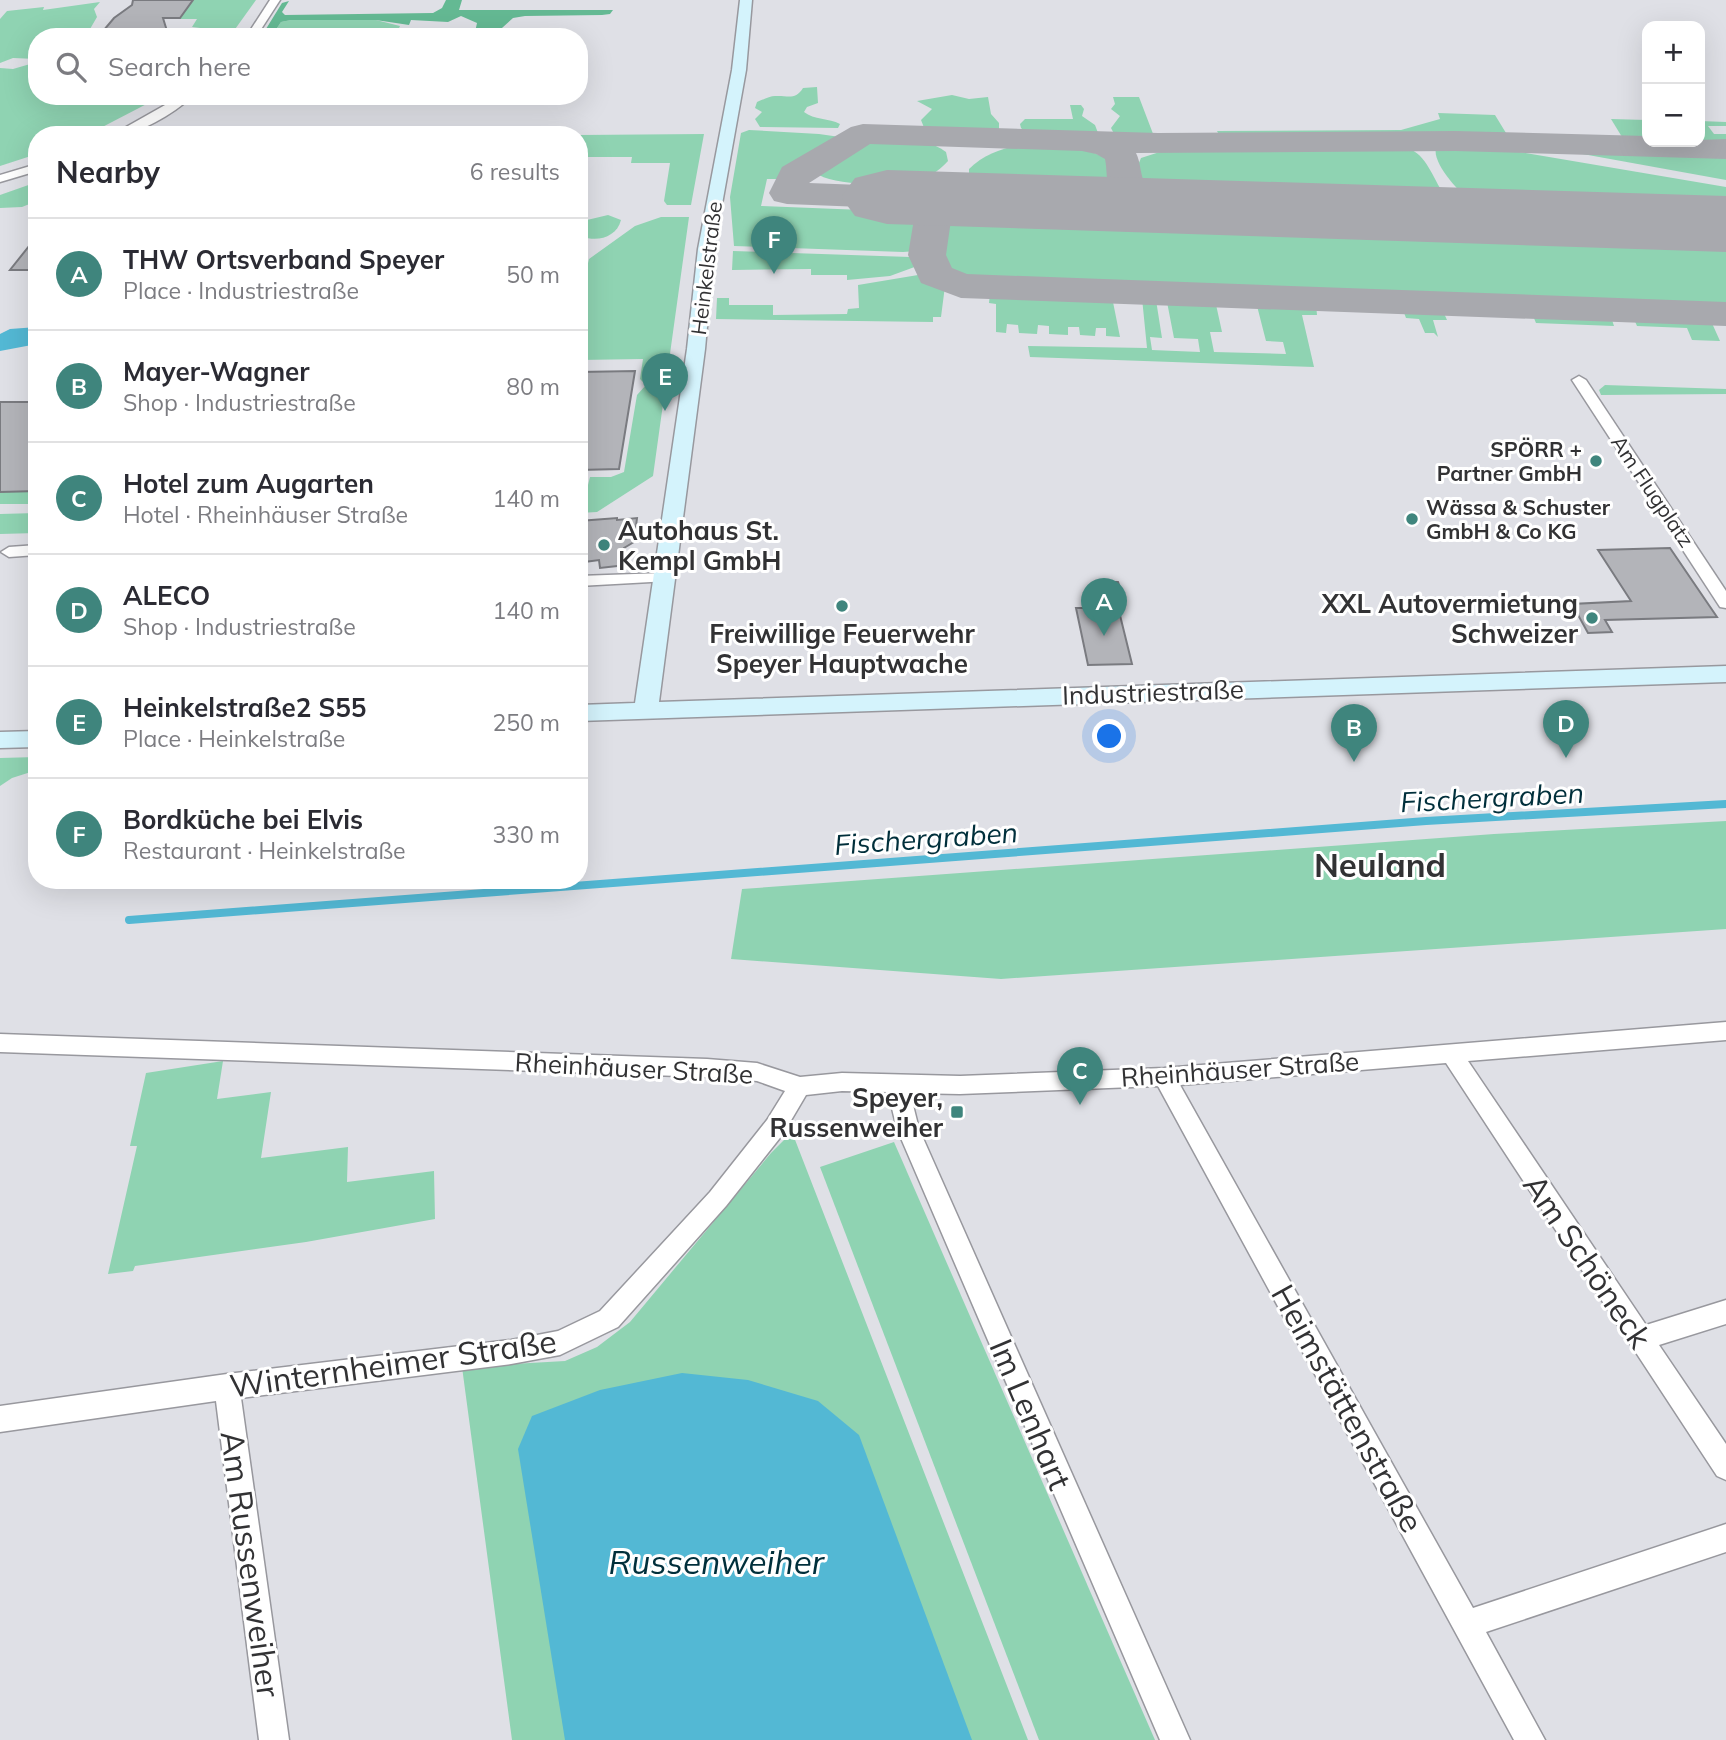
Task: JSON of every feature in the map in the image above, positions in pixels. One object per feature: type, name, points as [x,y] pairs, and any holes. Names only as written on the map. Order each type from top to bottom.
[{"type":"street","points":[[257,28],[275,0]]},
{"type":"street","name":"Heinkelstraße","points":[[646,709],[696,349],[706,249],[739,70],[746,0]]},
{"type":"street","points":[[136,126],[174,105]]},
{"type":"street","points":[[0,179],[28,170]]},
{"type":"street","name":"Am Flugplatz","points":[[1578,380],[1726,603]]},
{"type":"street","points":[[9,552],[28,551]]},
{"type":"street","points":[[588,581],[663,578]]},
{"type":"street","name":"Industriestraße","points":[[588,712],[1726,674]]},
{"type":"street","points":[[0,740],[28,739]]},
{"type":"street","name":"Rheinhäuser Straße","points":[[0,1043],[707,1068],[757,1072],[800,1086],[842,1082],[960,1086],[1164,1077],[1726,1031]]},
{"type":"street","name":"Am Schöneck","points":[[1451,1053],[1726,1467]]},
{"type":"street","name":"Heimstättenstraße","points":[[1164,1077],[1530,1740]]},
{"type":"street","name":"Im Lenhart","points":[[897,1085],[908,1129],[1175,1740]]},
{"type":"street","name":"Winternheimer Straße","points":[[0,1419],[227,1387],[511,1352],[559,1343],[609,1318],[718,1199],[775,1127],[800,1086]]},
{"type":"street","points":[[1639,1339],[1726,1312]]},
{"type":"street","name":"Am Russenweiher","points":[[227,1387],[274,1740]]},
{"type":"street","points":[[1468,1625],[1726,1538]]},
{"type":"green space","points":[[193,0],[256,0],[236,28],[192,27],[197,19],[179,19]]},
{"type":"green space","points":[[446,0],[462,0],[459,10],[613,10],[610,14],[602,15],[525,16],[513,18],[502,28],[476,28],[477,23],[461,16],[448,22],[411,20],[409,25],[376,20],[291,20],[281,22],[277,28],[267,28],[282,3],[289,1],[282,12],[285,15],[433,13],[442,8]]},
{"type":"green space","points":[[100,2],[94,9],[97,17],[91,28],[28,28],[28,59],[13,58],[0,63],[0,19],[7,11],[44,7],[43,10]]},
{"type":"green space","points":[[376,20],[400,26],[277,28],[281,22]]},
{"type":"green space","points":[[28,65],[28,105],[145,105],[104,126],[28,126],[28,157],[0,166],[0,68],[13,69]]},
{"type":"green space","points":[[817,87],[818,103],[807,107],[804,112],[840,124],[838,128],[760,127],[755,119],[762,112],[755,108],[757,102],[773,96],[794,96],[803,88]]},
{"type":"green space","points":[[952,95],[969,99],[988,97],[991,114],[999,123],[999,129],[962,134],[925,130],[921,120],[932,109],[917,101]]},
{"type":"green space","points":[[1113,97],[1139,97],[1155,139],[1130,140],[1114,133],[1111,128],[1120,116],[1111,109],[1115,104]]},
{"type":"green space","points":[[1070,105],[1081,105],[1084,109],[1082,116],[1095,125],[1098,133],[1082,137],[1058,137],[1027,132],[1021,128],[1020,124],[1025,119],[1073,119]]},
{"type":"green space","points":[[1438,113],[1495,115],[1506,133],[1496,137],[1221,138],[1217,131],[1401,130],[1440,119]]},
{"type":"green space","points":[[1611,119],[1642,120],[1642,141],[1622,137]]},
{"type":"green space","points":[[1705,121],[1726,122],[1726,126],[1708,126],[1714,134],[1726,134],[1726,144],[1705,143]]},
{"type":"green space","points":[[749,130],[840,137],[836,144],[780,179],[767,179],[761,206],[913,212],[923,222],[921,247],[917,251],[903,252],[734,246],[730,197],[741,133]]},
{"type":"green space","points":[[704,134],[691,205],[667,205],[664,201],[670,163],[631,163],[632,157],[588,157],[588,135]]},
{"type":"green space","points":[[880,140],[931,144],[946,152],[948,161],[925,178],[902,183],[841,182],[819,175],[820,166],[852,147]]},
{"type":"green space","points":[[1019,145],[1054,145],[1089,151],[1110,161],[1115,173],[1110,182],[1088,189],[992,186],[977,183],[969,177],[969,169],[986,156]]},
{"type":"green space","points":[[1399,146],[1414,151],[1424,161],[1440,188],[1435,196],[1423,200],[1172,192],[1143,182],[1136,170],[1141,158],[1169,149]]},
{"type":"green space","points":[[1443,146],[1519,152],[1726,187],[1726,210],[1474,201],[1448,178],[1438,162],[1436,149]]},
{"type":"green space","points":[[1585,148],[1726,153],[1726,180],[1577,153]]},
{"type":"green space","points":[[28,185],[28,205],[22,207],[0,208],[0,195]]},
{"type":"green space","points":[[952,213],[1726,238],[1726,310],[977,284],[948,277],[937,262],[941,219]]},
{"type":"green space","points":[[608,215],[621,220],[611,234],[593,239],[588,238],[588,220]]},
{"type":"green space","points":[[661,217],[689,217],[653,476],[597,512],[588,512],[590,477],[611,477],[624,472],[637,395],[646,385],[640,379],[643,359],[588,360],[588,263],[589,259],[635,226]]},
{"type":"green space","points":[[733,251],[910,257],[918,260],[920,265],[890,276],[847,280],[847,275],[811,275],[811,269],[732,270]]},
{"type":"green space","points":[[918,275],[945,286],[941,317],[933,317],[933,322],[716,319],[717,298],[729,298],[729,305],[773,305],[773,315],[847,314],[848,309],[859,308],[858,285]]},
{"type":"green space","points":[[990,293],[1112,297],[1120,337],[1106,336],[1106,328],[1096,328],[1095,336],[1080,335],[1079,327],[1068,327],[1068,335],[1049,334],[1049,326],[1038,325],[1037,334],[1019,333],[1018,325],[1007,324],[1006,333],[996,332],[996,304],[989,303]]},
{"type":"green space","points":[[1142,298],[1156,300],[1162,338],[1150,337],[1152,350],[1200,352],[1198,339],[1174,338],[1167,302],[1172,299],[1215,300],[1222,332],[1210,332],[1214,352],[1286,354],[1283,342],[1266,341],[1256,302],[1316,304],[1317,315],[1302,315],[1314,367],[1030,357],[1028,346],[1147,348]]},
{"type":"green space","points":[[1402,307],[1442,309],[1447,320],[1433,320],[1438,337],[1434,333],[1425,333],[1419,319],[1406,318]]},
{"type":"green space","points":[[1531,311],[1602,314],[1611,317],[1614,326],[1536,323]]},
{"type":"green space","points":[[1644,316],[1704,318],[1711,321],[1720,341],[1692,340],[1687,328],[1637,326],[1634,319]]},
{"type":"green space","points":[[1605,385],[1726,389],[1726,394],[1601,395],[1599,390]]},
{"type":"green space","points":[[0,492],[28,492],[28,504],[0,504]]},
{"type":"green space","points":[[28,513],[28,533],[0,534],[0,514]]},
{"type":"green space","points":[[28,757],[28,773],[12,778],[0,786],[0,758]]},
{"type":"green space","points":[[1726,821],[1726,929],[1001,979],[731,959],[742,889],[1494,834]]},
{"type":"green space","points":[[223,1061],[217,1099],[271,1092],[261,1158],[348,1147],[347,1182],[434,1171],[435,1219],[306,1242],[135,1266],[133,1271],[108,1274],[137,1146],[130,1146],[146,1073]]},
{"type":"green space","name":"Russenweiher","points":[[792,1132],[1028,1740],[512,1740],[462,1367],[565,1361],[597,1347],[630,1322],[771,1153]]},
{"type":"green space","points":[[894,1142],[1155,1740],[1039,1740],[820,1167]]},
{"type":"water","points":[[28,328],[28,346],[0,351],[0,334],[10,329]]},
{"type":"water","name":"Russenweiher","points":[[682,1373],[748,1380],[818,1401],[859,1435],[972,1740],[565,1740],[518,1449],[532,1416],[600,1390]]},
{"type":"building","points":[[133,0],[193,0],[180,18],[163,18],[166,28],[106,28],[132,5]]},
{"type":"building","points":[[28,247],[28,270],[10,270]]},
{"type":"building","points":[[635,371],[619,469],[588,470],[588,372]]},
{"type":"building","points":[[0,402],[28,402],[28,491],[0,492]]},
{"type":"building","name":"Autohaus St. Kempl GmbH","points":[[637,518],[634,542],[624,548],[626,565],[600,568],[599,560],[588,561],[588,520]]},
{"type":"building","points":[[1670,548],[1717,617],[1605,620],[1612,632],[1588,633],[1572,604],[1631,601],[1598,550]]},
{"type":"building","points":[[1094,582],[1118,582],[1124,599],[1116,599],[1132,664],[1088,665],[1076,608],[1100,608]]},
{"type":"waterway","name":"Fischergraben","points":[[588,885],[1426,821],[1726,804]]},
{"type":"waterway","name":"Fischergraben","points":[[129,920],[535,889]]},
{"type":"taxiway","points":[[887,197],[787,193],[795,175],[863,134],[1158,143],[1455,141],[1726,149]]},
{"type":"taxiway","points":[[1087,142],[1108,146],[1119,154],[1127,188],[1141,199],[1166,206]]},
{"type":"taxiway","points":[[965,199],[949,200],[934,207],[927,255],[935,275],[961,286],[1726,314]]},
{"type":"runway","points":[[887,197],[1726,224]]},
{"type":"place","name":"Bordküche bei Elvis","points":[[774,274]]},
{"type":"place","name":"Heinkelstraße2 S55","points":[[665,411]]},
{"type":"place","name":"SPÖRR + Partner GmbH","points":[[1596,461]]},
{"type":"place","name":"Wässa & Schuster GmbH & Co KG","points":[[1412,519]]},
{"type":"place","name":"Autohaus St. Kempl GmbH","points":[[604,545]]},
{"type":"place","name":"Freiwillige Feuerwehr Speyer Hauptwache","points":[[842,606]]},
{"type":"place","name":"XXL Autovermietung Schweizer","points":[[1592,618]]},
{"type":"place","name":"THW Ortsverband Speyer","points":[[1104,636]]},
{"type":"place","name":"ALECO","points":[[1566,758]]},
{"type":"place","name":"Mayer-Wagner","points":[[1354,762]]},
{"type":"place","name":"Hotel zum Augarten","points":[[1080,1105]]},
{"type":"place","name":"Speyer, Russenweiher","points":[[957,1112]]},
{"type":"district","name":"Neuland","points":[[1380,864]]}]
